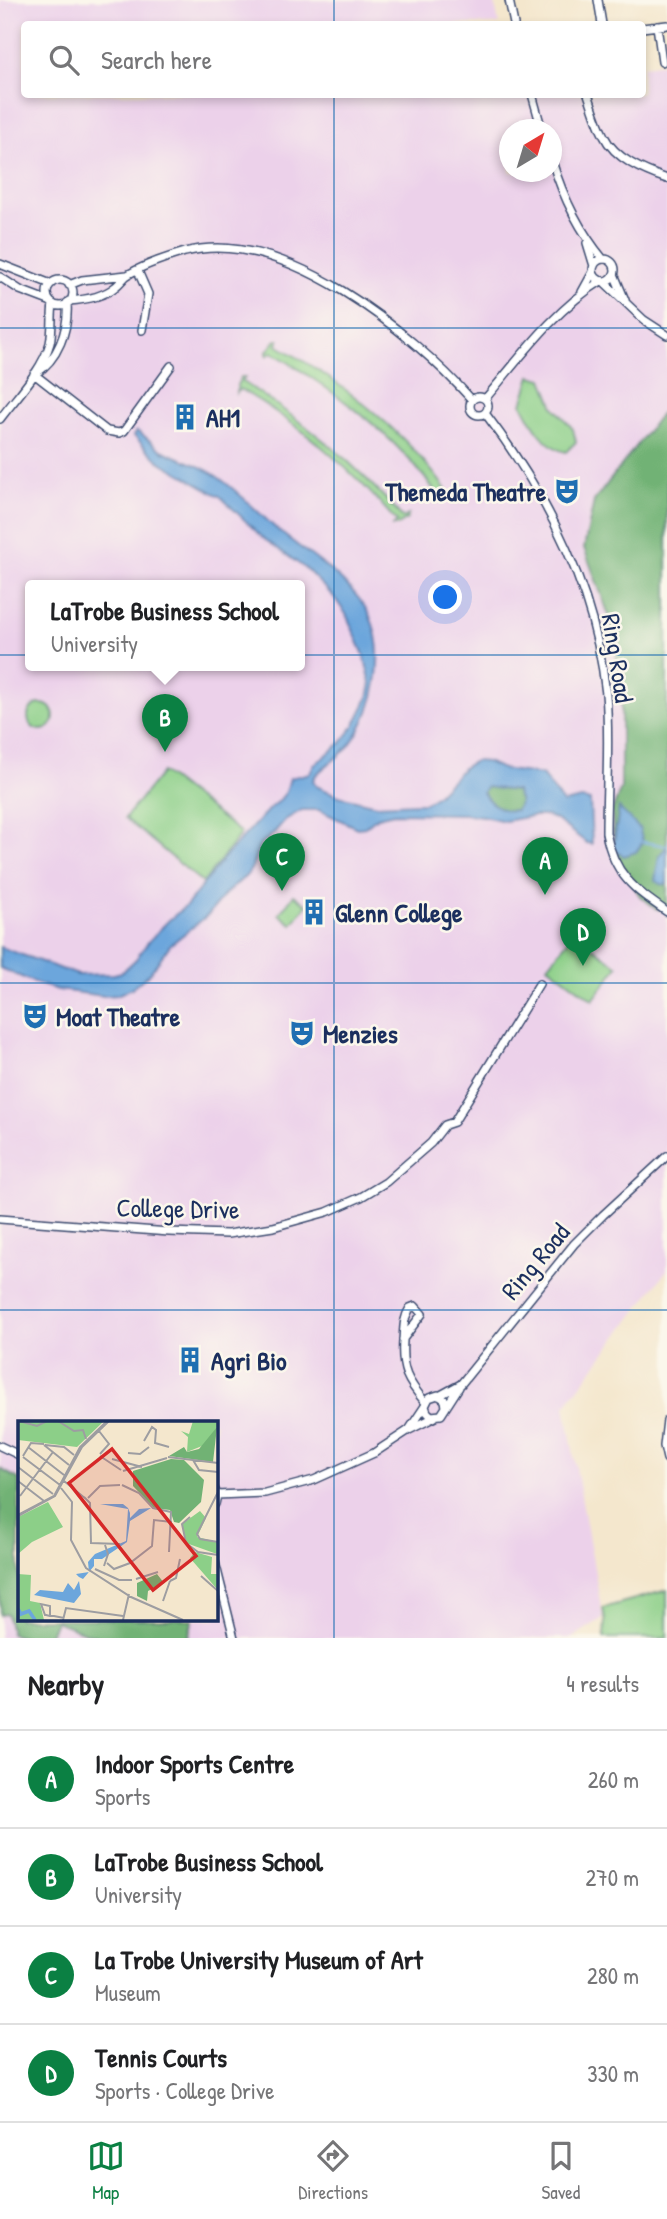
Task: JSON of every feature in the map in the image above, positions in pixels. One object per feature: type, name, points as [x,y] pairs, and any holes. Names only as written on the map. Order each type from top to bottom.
[{"type":"street","points":[[509,0],[513,21]]},
{"type":"street","points":[[598,0],[602,21]]},
{"type":"street","points":[[646,27],[667,25]]},
{"type":"street","points":[[657,26],[662,62]]},
{"type":"street","points":[[533,98],[539,119]]},
{"type":"street","points":[[589,98],[604,138],[614,151],[639,167],[667,179]]},
{"type":"street","points":[[558,182],[586,239],[593,269],[602,281],[644,320],[667,335]]},
{"type":"street","points":[[586,239],[603,259],[613,264],[614,274],[627,303]]},
{"type":"street","points":[[69,285],[82,280],[128,275],[170,257],[211,248],[241,250],[285,262],[346,293],[369,308],[425,352],[472,400]]},
{"type":"street","points":[[582,293],[593,269],[599,260],[603,259]]},
{"type":"street","points":[[0,264],[51,284]]},
{"type":"street","points":[[138,271],[148,294],[142,330]]},
{"type":"street","points":[[485,399],[540,333],[582,293],[602,281],[610,280],[614,274]]},
{"type":"street","points":[[0,277],[20,290],[59,306],[113,289],[128,275]]},
{"type":"street","points":[[0,419],[34,374],[49,346],[52,331],[51,303],[47,292],[51,284],[60,280],[69,285],[72,295],[68,302],[68,316],[58,350],[48,365],[34,374]]},
{"type":"street","points":[[49,346],[58,350]]},
{"type":"street","points":[[34,374],[107,431],[118,433],[124,430],[172,366]]},
{"type":"street","points":[[479,397],[485,399],[488,405],[485,413],[477,415],[473,412],[470,408],[472,400],[479,397]]},
{"type":"street","name":"Ring Road","points":[[485,413],[511,448],[553,518],[578,572],[600,650],[606,698],[607,833],[613,858],[629,883],[667,912]]},
{"type":"street","name":"College Drive","points":[[0,1219],[228,1234],[288,1224],[327,1212],[386,1182],[431,1143],[445,1125],[454,1122],[539,984]]},
{"type":"street","name":"Ring Road","points":[[437,1395],[461,1384],[574,1244],[667,1156]]},
{"type":"street","points":[[403,1339],[402,1362],[405,1373],[429,1414],[435,1417]]},
{"type":"street","points":[[411,1383],[445,1400],[446,1407]]},
{"type":"street","points":[[217,1493],[265,1493],[314,1480],[374,1454],[409,1430],[441,1415],[461,1384]]},
{"type":"street","points":[[409,1430],[429,1398],[437,1395]]},
{"type":"street","points":[[667,1420],[663,1446],[667,1459]]},
{"type":"street","points":[[0,1446],[18,1455]]},
{"type":"street","points":[[217,1570],[234,1638]]},
{"type":"shaded area","points":[[0,0],[494,0],[498,21],[21,21],[21,98],[646,98],[646,66],[667,63],[667,406],[594,501],[584,548],[611,621],[621,685],[621,788],[612,811],[667,910],[667,1270],[565,1406],[603,1618],[572,1638],[0,1638]]},
{"type":"green space","points":[[279,340],[277,345],[348,391],[391,427],[430,468],[447,491],[439,497],[384,434],[341,399],[272,352],[267,356],[267,351]]},
{"type":"green space","points":[[531,376],[543,379],[554,407],[573,429],[576,442],[566,452],[558,450],[545,440],[522,404]]},
{"type":"green space","points":[[241,377],[245,377],[242,381],[328,444],[366,478],[403,518],[408,515],[407,519],[393,526],[397,522],[344,466],[283,417],[240,389],[237,393]]},
{"type":"green space","points":[[667,406],[667,910],[657,909],[640,896],[614,854],[612,811],[621,788],[621,685],[611,621],[584,548],[594,501]]},
{"type":"green space","points":[[41,704],[50,708],[54,717],[50,726],[41,730],[32,726],[28,717],[32,708]]},
{"type":"green space","points":[[162,772],[241,833],[203,883],[125,818]]},
{"type":"green space","points":[[486,787],[516,791],[520,802],[516,810],[501,809],[492,803],[483,792]]},
{"type":"green space","points":[[294,895],[307,905],[292,924],[279,914]]},
{"type":"green space","points":[[574,933],[618,966],[593,1000],[548,966]]},
{"type":"green space","points":[[0,1469],[18,1478],[18,1620],[193,1620],[188,1638],[100,1638],[56,1621],[48,1638],[25,1638],[11,1634],[7,1614],[0,1615]]},
{"type":"green space","points":[[667,1590],[667,1638],[604,1638],[603,1608]]},
{"type":"water","points":[[136,431],[162,450],[224,481],[279,531],[342,580],[370,616],[378,655],[377,675],[367,715],[347,748],[315,776],[313,780],[316,786],[339,796],[376,805],[425,803],[437,795],[464,767],[475,761],[487,762],[502,769],[542,775],[563,803],[582,799],[590,801],[592,844],[547,816],[505,821],[465,814],[394,813],[377,817],[365,827],[357,828],[319,810],[302,810],[285,820],[260,845],[248,874],[225,894],[208,915],[170,945],[150,973],[132,988],[117,995],[104,996],[58,990],[0,968],[0,947],[78,975],[122,972],[168,921],[187,905],[224,858],[278,802],[286,792],[290,778],[310,773],[313,766],[341,743],[354,726],[368,698],[371,683],[364,655],[346,614],[333,596],[306,569],[263,538],[221,497],[159,461],[134,436]],"holes":[[[486,787],[516,791],[520,802],[516,810],[511,811],[497,806],[483,792]]]},
{"type":"water","points":[[619,808],[639,828],[643,842],[636,852],[624,856],[613,850]]},
{"type":"water","points":[[667,846],[667,883],[663,885],[655,881],[659,856]]},
{"type":"waterway","points":[[643,842],[667,846]]},
{"type":"place","name":"AH1","points":[[185,417]]},
{"type":"place","name":"Themeda Theatre","points":[[567,491]]},
{"type":"place","name":"LaTrobe Business School","points":[[165,752]]},
{"type":"place","name":"La Trobe University Museum of Art","points":[[282,891]]},
{"type":"place","name":"Indoor Sports Centre","points":[[545,895]]},
{"type":"place","name":"Glenn College","points":[[314,912]]},
{"type":"place","name":"Tennis Courts","points":[[583,966]]},
{"type":"place","name":"Moat Theatre","points":[[35,1016]]},
{"type":"place","name":"Menzies","points":[[302,1033]]},
{"type":"place","name":"Agri Bio","points":[[190,1360]]}]
